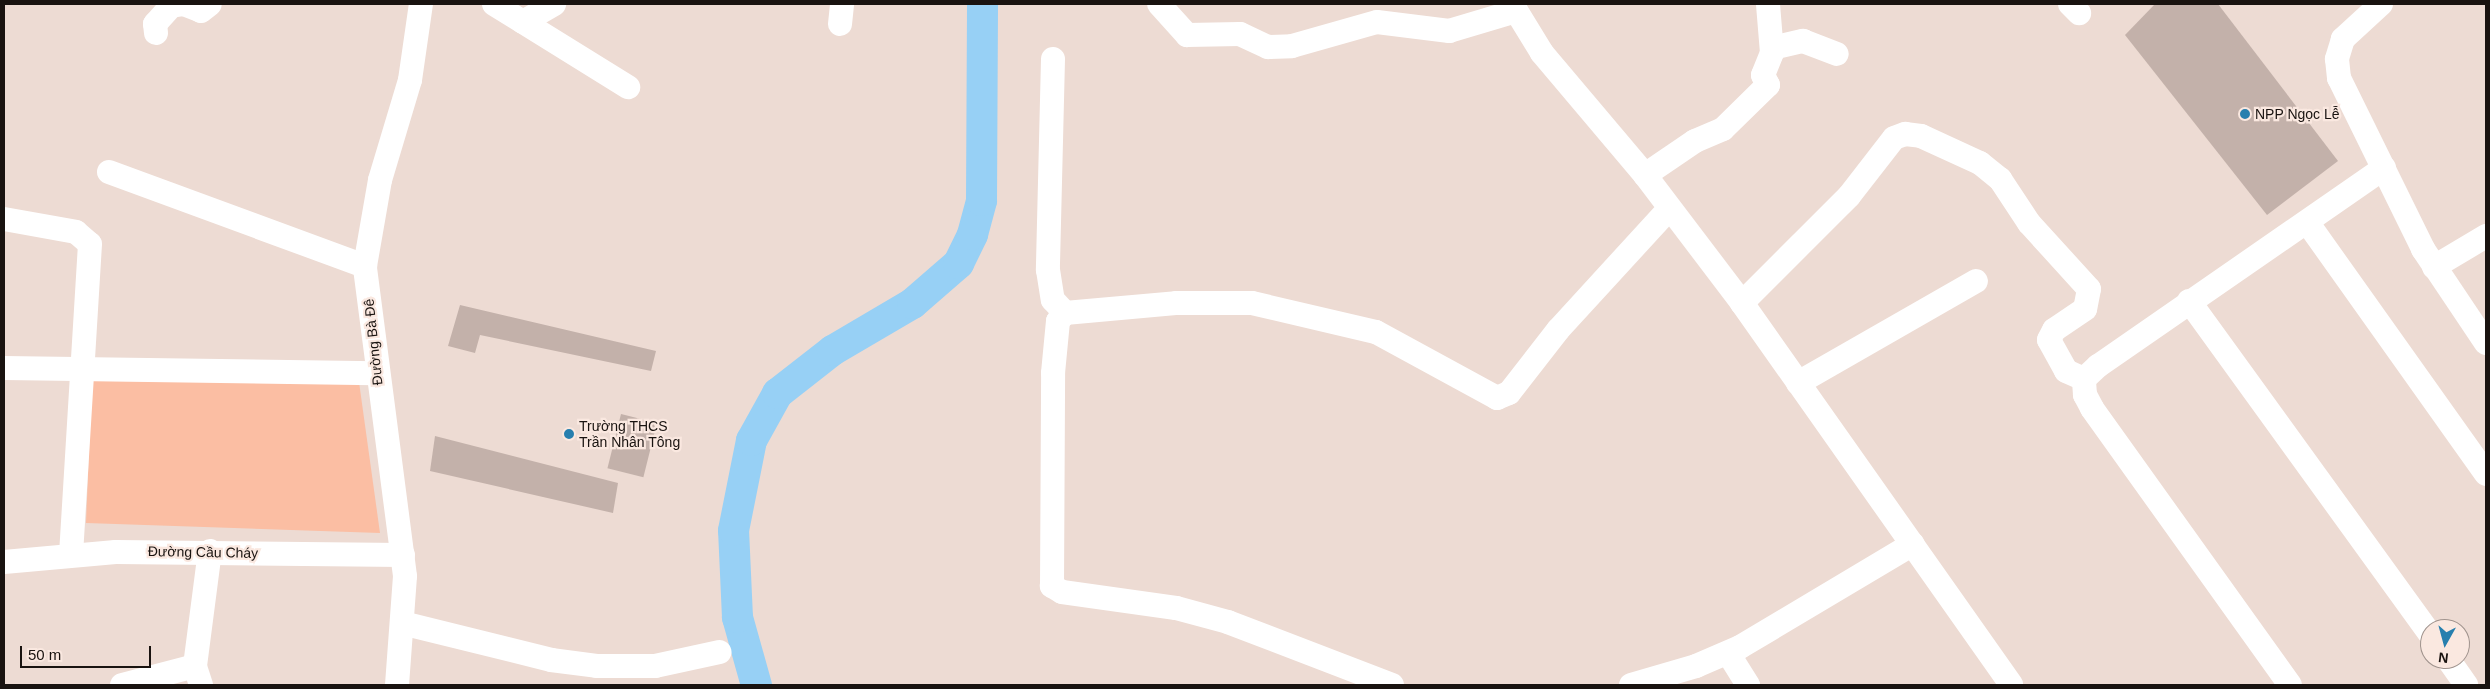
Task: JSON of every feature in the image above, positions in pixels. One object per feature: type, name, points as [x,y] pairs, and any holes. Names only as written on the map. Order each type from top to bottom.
[{"type":"street","points":[[156,33],[155,24],[171,6],[184,4],[201,11],[210,4]]},
{"type":"street","name":"Đường Bà Đê","points":[[397,685],[402,623],[403,555],[376,373],[365,266],[380,180],[410,80],[421,4]]},
{"type":"street","points":[[494,4],[628,88]]},
{"type":"street","points":[[523,22],[554,4]]},
{"type":"street","points":[[1159,4],[1187,35],[1240,34],[1268,47],[1292,46],[1377,22],[1449,31],[1514,7],[1556,72],[1645,175],[1742,303],[1913,544],[2010,685]]},
{"type":"street","points":[[1645,175],[1695,141],[1723,128],[1745,110],[1768,85],[1763,75],[1772,48],[1768,4]]},
{"type":"street","points":[[2381,4],[2353,26],[2337,59],[2340,78],[2434,267],[2485,336]]},
{"type":"street","points":[[1772,48],[1803,41],[1837,54]]},
{"type":"street","points":[[1052,59],[1048,270],[1053,300],[1065,313]]},
{"type":"street","points":[[1742,303],[1849,196],[1894,138],[1905,134],[1921,136],[1980,163],[2000,179],[2030,223],[2089,289],[2085,309],[2054,330],[2050,340],[2066,371],[2084,379]]},
{"type":"street","points":[[2290,685],[2092,408],[2083,390],[2084,379],[2189,302],[2384,168]]},
{"type":"street","points":[[109,172],[365,266]]},
{"type":"street","points":[[1065,313],[1210,302],[1266,305],[1385,336],[1497,398],[1509,393],[1558,330],[1669,209]]},
{"type":"street","points":[[4,219],[76,232],[90,244],[71,554]]},
{"type":"street","points":[[2307,222],[2486,474]]},
{"type":"street","points":[[2434,267],[2486,236]]},
{"type":"street","points":[[1798,383],[1976,281]]},
{"type":"street","points":[[2189,302],[2420,620]]},
{"type":"street","points":[[1065,313],[1056,328],[1053,373],[1052,586],[1062,592],[1176,608],[1228,622],[1392,685]]},
{"type":"street","points":[[4,368],[81,371],[376,373]]},
{"type":"street","points":[[1631,685],[1728,653],[1913,544]]},
{"type":"street","points":[[122,685],[198,676],[210,551]]},
{"type":"street","name":"Đường Cầu Cháy","points":[[4,562],[71,554],[210,551],[403,555]]},
{"type":"street","points":[[402,623],[551,660],[597,666],[655,666],[720,652]]},
{"type":"street","points":[[1728,653],[1748,685]]},
{"type":"street","points":[[2455,669],[2466,685]]},
{"type":"shaded area","points":[[92,381],[359,382],[380,533],[86,523]]},
{"type":"building","name":"NPP Ngọc Lễ","points":[[2155,4],[2218,4],[2338,161],[2267,215],[2125,35]]},
{"type":"building","points":[[460,305],[656,351],[651,371],[480,335],[475,353],[448,346]]},
{"type":"building","points":[[621,414],[657,423],[643,477],[607,468]]},
{"type":"building","points":[[435,436],[618,483],[613,513],[430,471]]},
{"type":"waterway","points":[[756,685],[737,617],[733,530],[751,440],[777,393],[832,350],[912,303],[958,263],[972,234],[981,200],[982,4]]},
{"type":"place","name":"NPP Ngọc Lễ","points":[[2245,114]]},
{"type":"place","name":"Trường THCS Trần Nhân Tông","points":[[569,434]]}]
